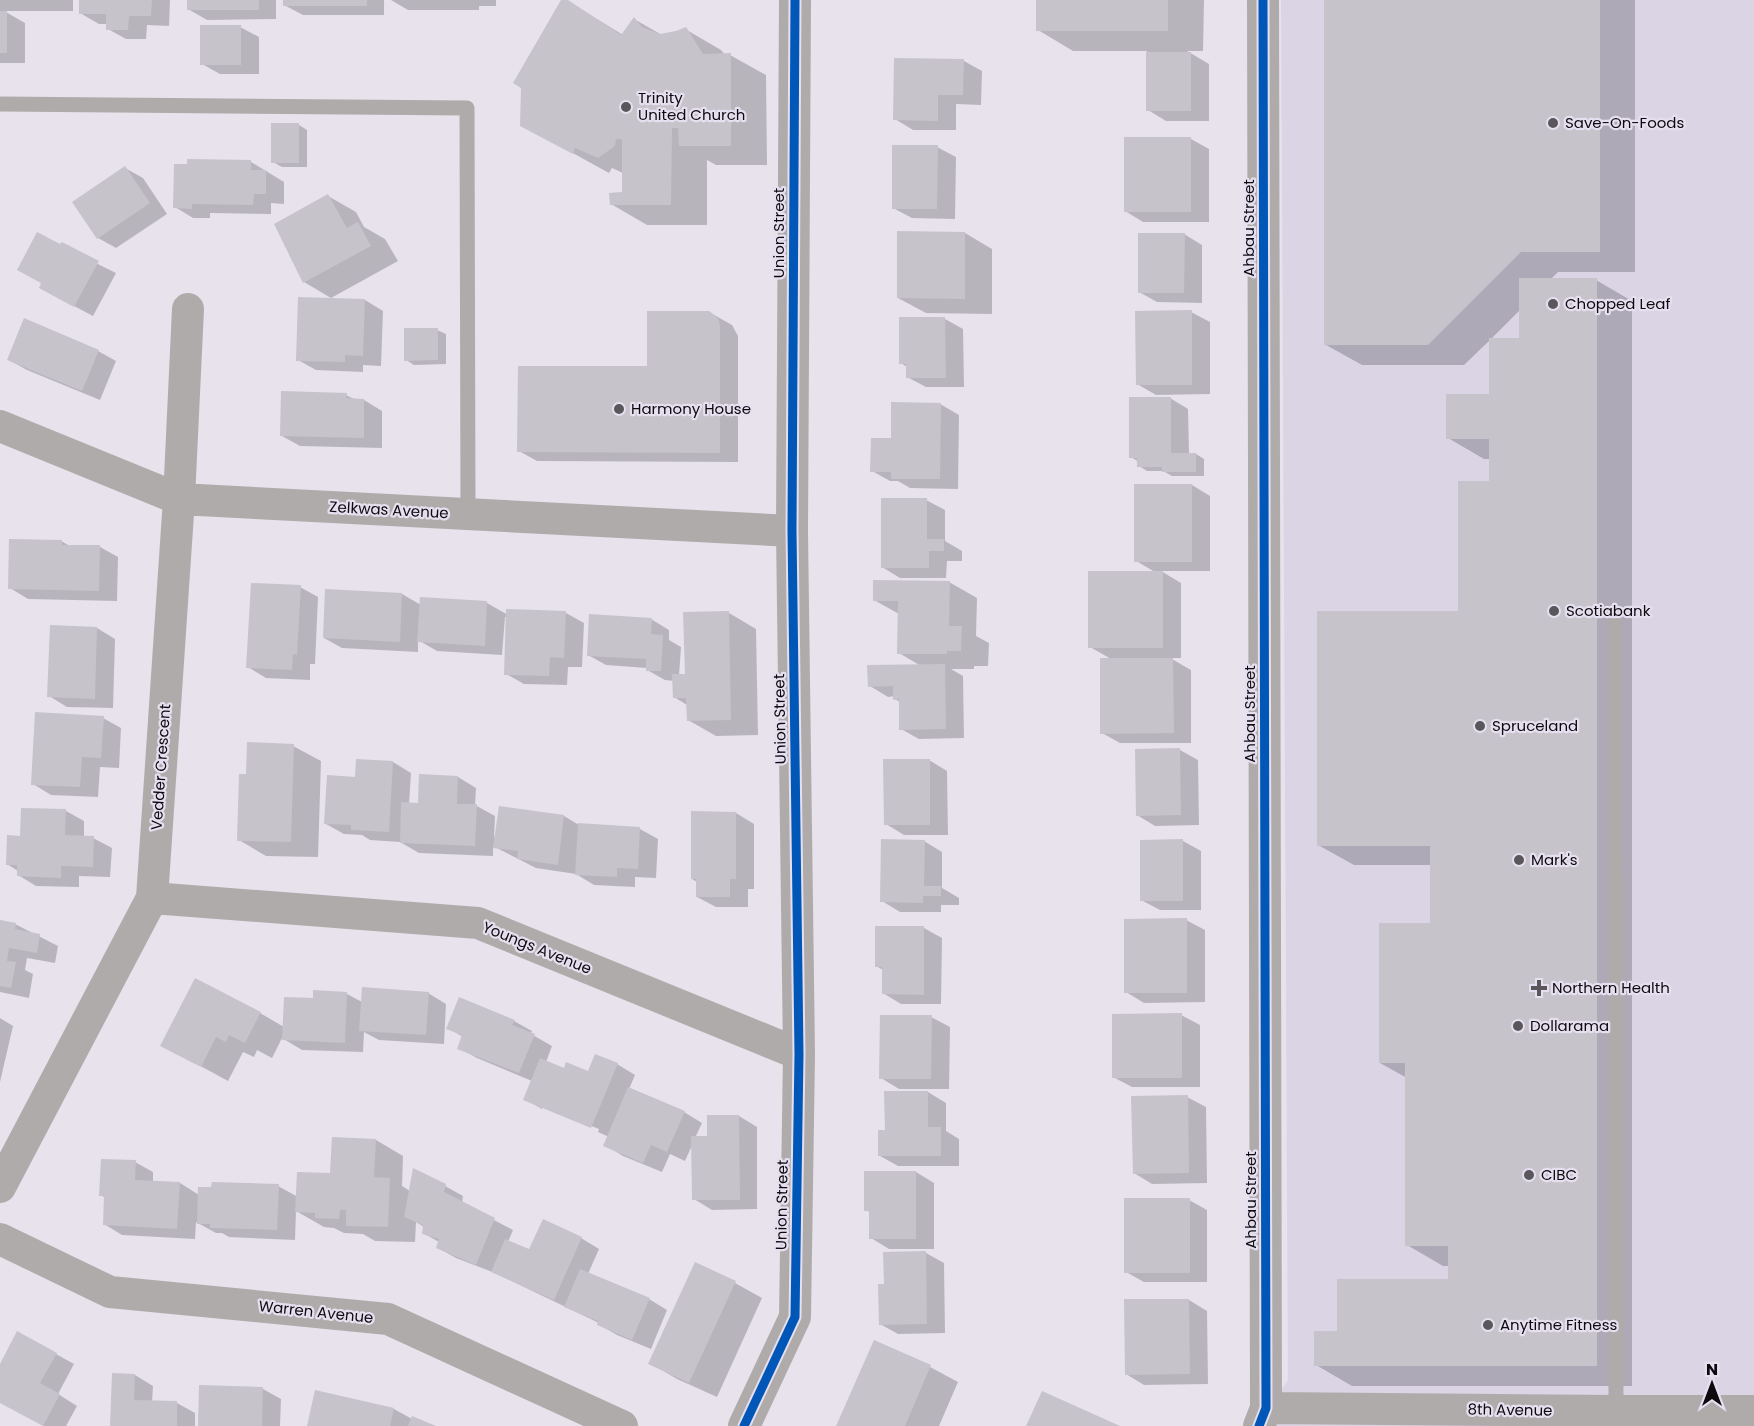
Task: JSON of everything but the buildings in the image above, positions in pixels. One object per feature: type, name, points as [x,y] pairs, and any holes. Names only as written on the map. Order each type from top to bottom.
[{"type":"street","name":"Union Street","points":[[744,1426],[795,1317],[799,1054],[792,531],[795,0]]},
{"type":"street","name":"Ahbau Street","points":[[1263,0],[1263,1417]]},
{"type":"street","name":"Vedder Crescent","points":[[0,1187],[152,898],[179,499],[188,309]]},
{"type":"street","name":"Zelkwas Avenue","points":[[0,426],[179,499],[792,531]]},
{"type":"street","name":"Youngs Avenue","points":[[152,898],[478,923],[799,1054]]},
{"type":"street","name":"Warren Avenue","points":[[0,1239],[110,1292],[388,1319],[622,1426]]},
{"type":"street","name":"8th Avenue","points":[[1263,1417],[1754,1411]]},
{"type":"lane","points":[[0,104],[467,108],[468,514]]},
{"type":"lane","points":[[1615,623],[1616,1411]]},
{"type":"shaded area","name":"Spruceland","points":[[1281,0],[1754,0],[1754,1426],[1257,1426],[1288,1380]]},
{"type":"cycle path","points":[[744,1426],[795,1317],[799,1054],[792,531],[795,0]]},
{"type":"cycle path","points":[[1259,1426],[1266,1408],[1263,0]]},
{"type":"place","name":"Trinity United Church","points":[[626,107]]},
{"type":"place","name":"Save-On-Foods","points":[[1553,123]]},
{"type":"place","name":"Chopped Leaf","points":[[1553,304]]},
{"type":"place","name":"Harmony House","points":[[619,409]]},
{"type":"place","name":"Scotiabank","points":[[1554,611]]},
{"type":"place","name":"Spruceland","points":[[1480,726]]},
{"type":"place","name":"Mark's","points":[[1519,860]]},
{"type":"place","name":"Northern Health","points":[[1539,988]]},
{"type":"place","name":"Dollarama","points":[[1518,1026]]},
{"type":"place","name":"CIBC","points":[[1529,1175]]},
{"type":"place","name":"Anytime Fitness","points":[[1488,1325]]}]
